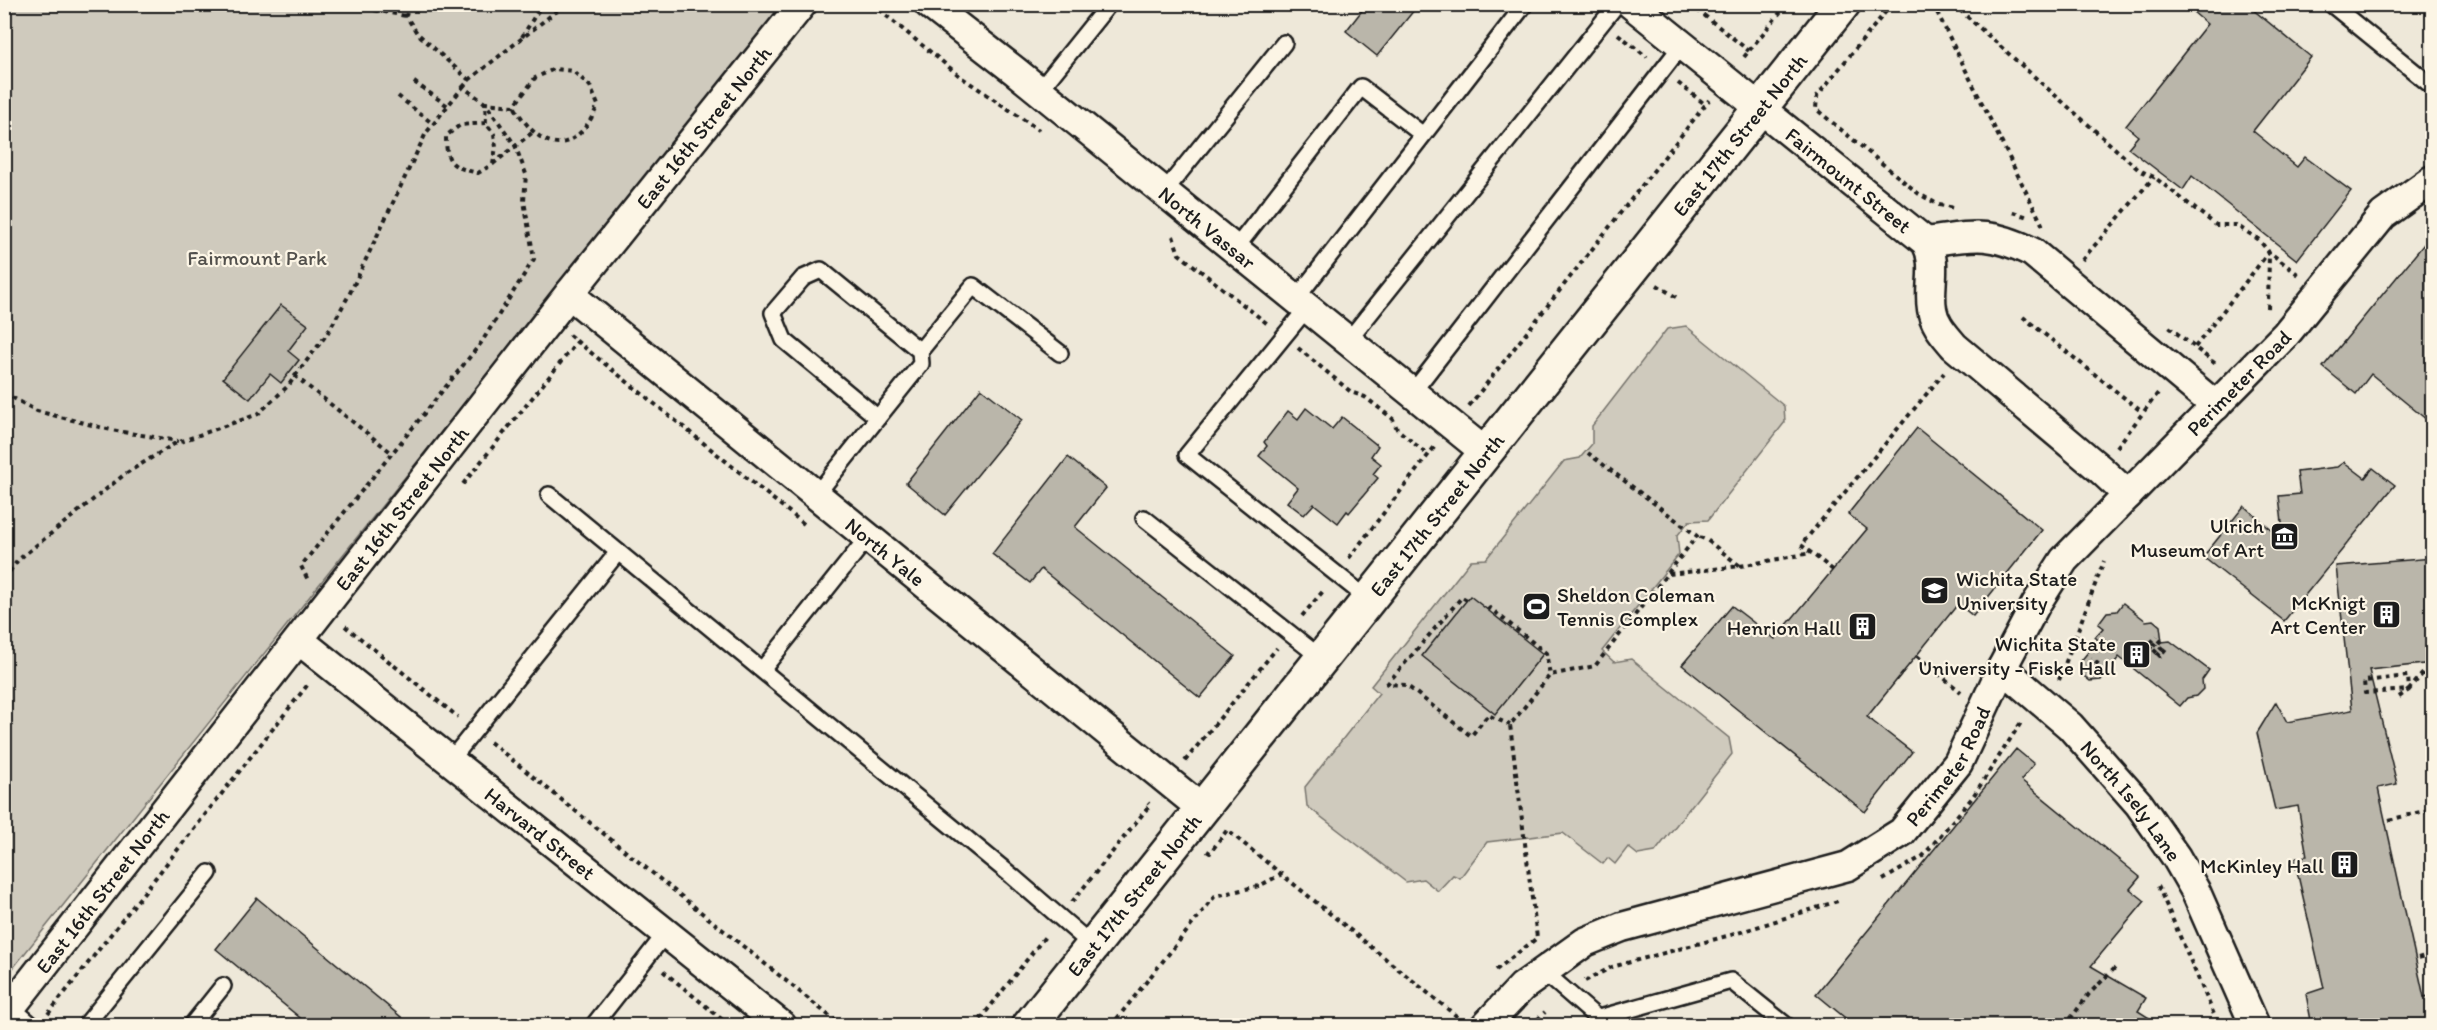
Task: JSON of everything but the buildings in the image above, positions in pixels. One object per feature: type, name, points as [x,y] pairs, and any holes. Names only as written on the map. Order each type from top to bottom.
[{"type":"street","name":"East 16th Street North","points":[[8,1011],[569,294],[801,4]]},
{"type":"street","name":"North Vassar","points":[[929,4],[1485,452]]},
{"type":"street","name":"Fairmount Street","points":[[1631,4],[1926,242],[1930,250],[1933,269],[1932,309],[1940,330],[1954,346],[2128,495]]},
{"type":"street","name":"East 17th Street North","points":[[1029,1026],[1843,4]]},
{"type":"street","name":"Perimeter Road","points":[[1469,1019],[1515,993],[1585,942],[1622,927],[1848,866],[1902,832],[1958,763],[2002,668],[2064,560],[2286,334],[2383,215],[2433,180]]},
{"type":"street","name":"Fairmount Street","points":[[1926,242],[1990,236],[2011,242],[2032,252],[2216,406]]},
{"type":"street","name":"North Yale","points":[[569,294],[1201,808]]},
{"type":"street","name":"Harvard Street","points":[[299,640],[782,1026]]},
{"type":"street","name":"North Isely Lane","points":[[2002,668],[2070,726],[2139,804],[2176,857],[2195,890],[2255,1026]]},
{"type":"lane","points":[[1039,91],[1109,4]]},
{"type":"lane","points":[[1368,599],[1187,455],[1284,336],[1301,303],[1423,135],[1525,4]]},
{"type":"lane","points":[[1348,341],[1617,4]]},
{"type":"lane","points":[[2331,4],[2433,86]]},
{"type":"lane","points":[[1164,192],[1284,43]]},
{"type":"lane","points":[[1412,393],[1682,45]]},
{"type":"lane","points":[[1235,249],[1361,87],[1423,135]]},
{"type":"lane","points":[[879,417],[784,339],[773,313],[803,278],[821,270],[920,351]]},
{"type":"lane","points":[[816,495],[921,364],[920,351],[973,286],[1060,352]]},
{"type":"lane","points":[[549,495],[1012,876],[1092,946]]},
{"type":"lane","points":[[1144,518],[1321,658]]},
{"type":"lane","points":[[762,670],[868,537]]},
{"type":"lane","points":[[450,761],[618,552]]},
{"type":"lane","points":[[85,1026],[209,873]]},
{"type":"lane","points":[[593,1026],[666,933]]},
{"type":"lane","points":[[1543,971],[1602,1022],[1731,981],[1787,1026]]},
{"type":"lane","points":[[191,1026],[223,986]]},
{"type":"lane","points":[[8,1011],[40,1021]]},
{"type":"path","points":[[406,16],[409,4]]},
{"type":"path","points":[[520,40],[542,4]]},
{"type":"path","points":[[4,579],[18,560],[125,474],[174,444],[258,414],[289,385],[327,334],[349,295],[426,133],[469,80],[554,13],[570,4]]},
{"type":"path","points":[[872,4],[961,77],[1040,130]]},
{"type":"path","points":[[1690,4],[1749,51]]},
{"type":"path","points":[[1744,57],[1787,4]]},
{"type":"path","points":[[1892,4],[1817,96],[1816,109],[1919,194],[1939,205],[1958,209]]},
{"type":"path","points":[[1933,4],[2044,228],[2020,213],[2011,212]]},
{"type":"path","points":[[1953,4],[2139,170],[2154,177],[2216,225],[2236,225],[2258,239],[2269,252],[2305,280]]},
{"type":"path","points":[[374,10],[406,16],[417,33],[469,80]]},
{"type":"path","points":[[1603,22],[1706,105]]},
{"type":"path","points":[[554,69],[573,71],[590,86],[598,105],[590,123],[576,139],[559,143],[542,139],[525,125],[514,106],[535,78],[554,69]]},
{"type":"path","points":[[414,82],[448,106]]},
{"type":"path","points":[[463,87],[485,103],[515,145],[526,174],[524,201],[534,259],[481,344],[301,566],[323,610],[348,627],[842,1026]]},
{"type":"path","points":[[398,96],[433,124]]},
{"type":"path","points":[[1465,411],[1712,97]]},
{"type":"path","points":[[485,103],[514,106]]},
{"type":"path","points":[[485,103],[486,123],[494,134],[496,147],[493,164]]},
{"type":"path","points":[[486,123],[460,125],[446,136],[446,154],[458,168],[478,173],[534,132]]},
{"type":"path","points":[[2075,254],[2083,260],[2154,177]]},
{"type":"path","points":[[1171,229],[1179,254],[1351,392],[1365,397],[1393,419],[1397,429],[1428,455]]},
{"type":"path","points":[[1599,241],[1608,248]]},
{"type":"path","points":[[2268,314],[2269,252]]},
{"type":"path","points":[[2195,347],[2269,252]]},
{"type":"path","points":[[1655,284],[1679,299]]},
{"type":"path","points":[[2023,317],[2142,412]]},
{"type":"path","points":[[463,484],[577,342]]},
{"type":"path","points":[[1833,570],[1802,545],[1946,371]]},
{"type":"path","points":[[2117,447],[2142,412],[2175,373]]},
{"type":"path","points":[[295,376],[392,453]]},
{"type":"path","points":[[4,393],[38,411],[111,430],[182,441]]},
{"type":"path","points":[[1182,764],[1337,574],[1437,445]]},
{"type":"path","points":[[1588,453],[1740,566]]},
{"type":"path","points":[[1493,974],[1500,965],[1537,938],[1509,725],[1550,675],[1596,666],[1697,536]]},
{"type":"path","points":[[1669,574],[1740,566],[1812,553]]},
{"type":"path","points":[[1882,881],[1923,856],[1972,798],[2025,715],[2056,687],[2107,555]]},
{"type":"path","points":[[1467,600],[1462,597],[1387,684],[1406,685],[1471,736],[1488,715],[1509,725]]},
{"type":"path","points":[[1488,610],[1490,608],[1546,653],[1550,675]]},
{"type":"path","points":[[2158,638],[2166,646],[2157,652],[2151,646],[2158,638]]},
{"type":"path","points":[[1917,656],[1964,694]]},
{"type":"path","points":[[2399,697],[2409,690],[2423,674],[2433,672]]},
{"type":"path","points":[[2408,676],[2409,690],[2365,693],[2364,681],[2408,676]]},
{"type":"path","points":[[40,1021],[311,680]]},
{"type":"path","points":[[2389,820],[2433,809]]},
{"type":"path","points":[[1206,850],[1210,853],[1227,830],[1469,1019],[1454,1026]]},
{"type":"path","points":[[1111,1026],[1215,896],[1259,886],[1282,874]]},
{"type":"path","points":[[2154,877],[2219,1026]]},
{"type":"path","points":[[1585,981],[1612,966],[1738,933],[1850,897]]},
{"type":"path","points":[[2418,958],[2433,954]]},
{"type":"path","points":[[647,957],[729,1026]]},
{"type":"path","points":[[2065,1026],[2089,994],[2117,966]]},
{"type":"path","points":[[1531,1026],[1545,1012]]},
{"type":"green space","name":"Fairmount Park","points":[[5,5],[782,5],[5,978]]},
{"type":"green space","name":"Sheldon Coleman Tennis Complex","points":[[1686,326],[1784,406],[1785,422],[1708,520],[1689,521],[1677,536],[1679,554],[1602,651],[1614,662],[1631,659],[1729,738],[1732,754],[1655,852],[1638,855],[1628,847],[1615,864],[1608,858],[1603,864],[1563,833],[1487,842],[1460,878],[1453,875],[1438,891],[1423,879],[1406,882],[1307,806],[1305,787],[1379,693],[1371,686],[1471,560],[1486,559],[1564,461],[1580,458],[1592,444],[1592,426],[1667,329]]},
{"type":"place","name":"Ulrich Museum of Art","points":[[2285,537]]},
{"type":"place","name":"Wichita State University","points":[[1935,590]]},
{"type":"place","name":"Sheldon Coleman Tennis Complex","points":[[1536,606]]},
{"type":"place","name":"McKnigt Art Center","points":[[2387,614]]},
{"type":"place","name":"Henrion Hall","points":[[1862,627]]},
{"type":"place","name":"Wichita State University - Fiske Hall","points":[[2137,655]]},
{"type":"place","name":"McKinley Hall","points":[[2345,865]]}]
